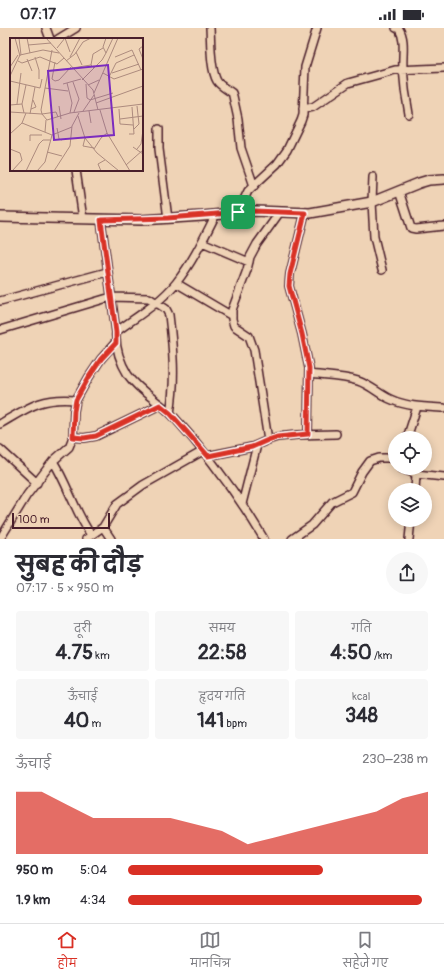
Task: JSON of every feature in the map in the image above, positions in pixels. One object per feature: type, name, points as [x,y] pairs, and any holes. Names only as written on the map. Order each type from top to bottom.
[{"type":"main road","points":[[0,217],[101,220],[168,218],[254,211],[305,213],[372,202],[429,180],[444,179]]},
{"type":"street","points":[[46,28],[50,38]]},
{"type":"street","points":[[60,38],[76,28]]},
{"type":"street","points":[[210,28],[216,77],[218,82],[232,93],[238,120],[241,148],[254,186]]},
{"type":"street","points":[[238,212],[247,193],[277,164],[287,150],[301,121],[305,68],[317,28]]},
{"type":"street","points":[[396,28],[399,29],[402,35],[403,69],[409,114]]},
{"type":"street","points":[[303,109],[313,106],[348,83],[395,70],[444,68]]},
{"type":"street","points":[[159,129],[159,149],[168,218]]},
{"type":"street","points":[[76,171],[83,219]]},
{"type":"street","points":[[373,177],[372,202],[374,237],[382,270]]},
{"type":"street","points":[[399,191],[411,228],[416,229],[444,226]]},
{"type":"street","points":[[268,440],[254,350],[249,336],[234,326],[232,316],[233,307],[247,270],[251,254],[280,212]]},
{"type":"street","points":[[305,213],[290,274],[289,286],[304,342],[309,374],[308,434]]},
{"type":"street","points":[[116,332],[157,302],[176,284],[202,242],[216,214]]},
{"type":"street","points":[[101,220],[116,332],[116,343],[122,364],[129,376],[170,413],[205,453],[242,504],[264,539]]},
{"type":"street","points":[[202,242],[249,262]]},
{"type":"street","points":[[0,301],[107,272]]},
{"type":"street","points":[[176,284],[232,316]]},
{"type":"street","points":[[0,330],[111,297],[146,298],[157,302],[166,308],[169,315],[174,367],[173,399],[170,413]]},
{"type":"street","points":[[0,539],[37,483],[53,462],[69,447],[73,437],[76,400],[93,371],[116,343]]},
{"type":"street","points":[[309,374],[350,379],[365,384],[395,401],[418,407],[444,408]]},
{"type":"street","points":[[0,424],[36,403],[57,399],[76,400]]},
{"type":"street","points":[[73,437],[84,438],[96,436],[160,405]]},
{"type":"street","points":[[409,431],[418,407]]},
{"type":"street","points":[[53,462],[61,474],[88,537],[103,527],[118,504],[143,485],[205,453],[257,445],[277,437],[308,434],[336,434]]},
{"type":"street","points":[[242,504],[257,445]]},
{"type":"street","points":[[1,451],[37,483]]},
{"type":"street","points":[[292,539],[312,525],[332,502],[352,492],[362,472],[370,461],[379,458],[388,458]]},
{"type":"street","points":[[423,475],[444,478]]},
{"type":"street","points":[[103,527],[111,539]]},
{"type":"street","points":[[409,539],[410,527]]},
{"type":"route","points":[[254,211],[305,213],[290,274],[289,286],[302,334],[309,368],[308,434],[277,437],[252,447],[208,456],[170,413],[160,405],[128,422],[96,436],[90,438],[73,437],[76,400],[101,359],[116,343],[116,332],[101,220],[141,220],[238,212],[254,211]]}]
